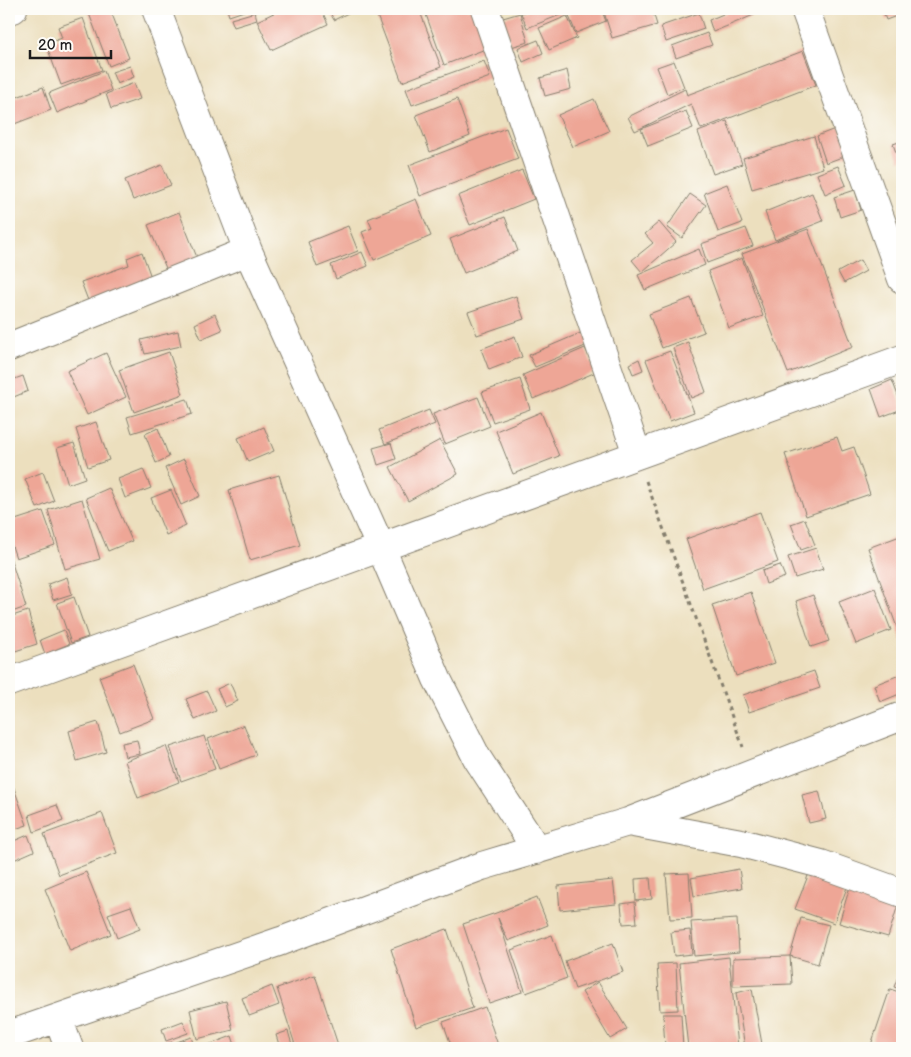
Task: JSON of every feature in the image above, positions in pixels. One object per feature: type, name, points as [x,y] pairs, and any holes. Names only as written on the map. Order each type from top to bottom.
[{"type":"street","points":[[156,9],[248,251],[381,548],[437,679],[478,758],[537,850]]},
{"type":"street","points":[[485,9],[637,454]]},
{"type":"street","points":[[804,9],[902,279]]},
{"type":"street","points":[[9,347],[248,251]]},
{"type":"street","points":[[9,682],[902,359]]},
{"type":"street","points":[[9,1035],[281,941],[482,866],[628,822],[902,716]]},
{"type":"street","points":[[628,822],[741,843],[821,864],[902,893]]},
{"type":"street","points":[[58,1018],[69,1048]]},
{"type":"path","points":[[637,454],[753,774]]},
{"type":"building","points":[[93,9],[110,9],[129,58],[109,66],[88,11]]},
{"type":"building","points":[[227,9],[250,9],[229,16]]},
{"type":"building","points":[[282,9],[321,9],[328,24],[271,50],[257,21]]},
{"type":"building","points":[[328,9],[356,9],[334,20]]},
{"type":"building","points":[[388,9],[419,9],[441,67],[402,82],[376,13]]},
{"type":"building","points":[[424,9],[474,9],[488,48],[444,65]]},
{"type":"building","points":[[531,9],[567,9],[568,12],[527,28],[521,13]]},
{"type":"building","points":[[582,9],[601,9],[606,21],[576,33],[568,14]]},
{"type":"building","points":[[603,9],[652,9],[657,25],[612,38]]},
{"type":"building","points":[[735,9],[768,9],[713,32],[709,20]]},
{"type":"building","points":[[882,9],[902,9],[902,14],[886,20]]},
{"type":"building","points":[[255,12],[257,20],[234,27],[231,19]]},
{"type":"building","points":[[520,13],[528,42],[511,47],[503,18]]},
{"type":"building","points":[[699,13],[704,29],[666,42],[661,26]]},
{"type":"building","points":[[567,16],[577,38],[549,50],[539,28]]},
{"type":"building","points":[[83,18],[102,70],[61,85],[46,44],[62,38],[58,27]]},
{"type":"building","points":[[707,33],[712,45],[676,58],[672,46]]},
{"type":"building","points":[[538,40],[543,53],[523,62],[518,48]]},
{"type":"building","points":[[803,51],[816,85],[701,129],[691,104],[635,131],[628,117],[685,89],[687,95]]},
{"type":"building","points":[[484,61],[490,77],[412,105],[406,89]]},
{"type":"building","points":[[674,61],[684,87],[667,94],[657,67]]},
{"type":"building","points":[[130,66],[134,77],[117,84],[112,72]]},
{"type":"building","points":[[567,70],[571,89],[545,96],[540,78]]},
{"type":"building","points":[[104,71],[111,90],[57,113],[49,93]]},
{"type":"building","points":[[134,83],[140,99],[111,109],[106,94]]},
{"type":"building","points":[[43,87],[51,110],[9,126],[9,100]]},
{"type":"building","points":[[457,99],[470,136],[430,152],[416,115]]},
{"type":"building","points":[[594,99],[609,131],[573,147],[558,115]]},
{"type":"building","points":[[686,111],[693,128],[648,146],[641,129]]},
{"type":"building","points":[[727,121],[742,164],[713,174],[698,132]]},
{"type":"building","points":[[840,127],[850,154],[826,163],[817,136]]},
{"type":"building","points":[[506,128],[518,159],[420,196],[409,165]]},
{"type":"building","points":[[814,136],[823,168],[752,189],[743,158]]},
{"type":"building","points":[[902,141],[902,159],[899,161],[893,144]]},
{"type":"building","points":[[162,165],[171,185],[133,200],[125,180]]},
{"type":"building","points":[[838,166],[846,185],[825,194],[817,174]]},
{"type":"building","points":[[522,170],[534,199],[470,225],[458,196]]},
{"type":"building","points":[[727,184],[742,223],[718,232],[704,193]]},
{"type":"building","points":[[855,190],[861,210],[840,217],[834,197]]},
{"type":"building","points":[[812,193],[823,221],[775,240],[765,212]]},
{"type":"building","points":[[690,194],[706,205],[682,238],[667,227]]},
{"type":"building","points":[[416,199],[431,236],[374,260],[362,232],[372,228],[368,219]]},
{"type":"building","points":[[179,212],[198,260],[168,273],[148,225]]},
{"type":"building","points":[[505,217],[518,251],[464,273],[450,239]]},
{"type":"building","points":[[659,222],[676,242],[642,272],[632,260],[653,243],[645,234]]},
{"type":"building","points":[[348,226],[358,251],[317,267],[308,242]]},
{"type":"building","points":[[746,228],[753,246],[707,263],[701,244]]},
{"type":"building","points":[[808,229],[853,347],[788,373],[742,254]]},
{"type":"building","points":[[699,249],[705,265],[645,290],[638,275]]},
{"type":"building","points":[[142,252],[152,280],[89,303],[81,282],[129,265],[127,258]]},
{"type":"building","points":[[362,252],[368,266],[336,279],[331,265]]},
{"type":"building","points":[[742,258],[763,316],[729,328],[708,271]]},
{"type":"building","points":[[860,260],[866,271],[844,283],[838,272]]},
{"type":"building","points":[[516,296],[524,319],[477,335],[468,312]]},
{"type":"building","points":[[691,298],[704,332],[662,348],[649,314]]},
{"type":"building","points":[[215,314],[222,330],[201,339],[195,324]]},
{"type":"building","points":[[178,331],[181,346],[145,354],[141,340]]},
{"type":"building","points":[[585,331],[590,344],[535,367],[529,355]]},
{"type":"building","points":[[515,336],[522,357],[489,370],[481,349]]},
{"type":"building","points":[[688,342],[706,392],[691,398],[673,348]]},
{"type":"building","points":[[585,348],[596,372],[533,399],[523,375]]},
{"type":"building","points":[[670,351],[694,412],[670,421],[646,360]]},
{"type":"building","points":[[169,352],[183,394],[134,412],[119,370]]},
{"type":"building","points":[[106,353],[126,397],[87,415],[67,371]]},
{"type":"building","points":[[639,359],[643,370],[633,374],[629,364]]},
{"type":"building","points":[[23,376],[28,391],[9,399],[9,381]]},
{"type":"building","points":[[520,379],[530,409],[493,422],[482,392]]},
{"type":"building","points":[[892,380],[902,409],[881,417],[871,389]]},
{"type":"building","points":[[478,397],[490,426],[445,444],[433,414]]},
{"type":"building","points":[[187,399],[192,414],[132,433],[127,417]]},
{"type":"building","points":[[429,410],[435,424],[385,444],[379,430]]},
{"type":"building","points":[[541,412],[559,456],[513,474],[496,431]]},
{"type":"building","points":[[96,422],[109,460],[88,467],[76,429]]},
{"type":"building","points":[[264,427],[274,451],[248,462],[238,438]]},
{"type":"building","points":[[158,428],[169,457],[156,463],[145,434]]},
{"type":"building","points":[[837,437],[842,451],[854,447],[870,494],[806,516],[785,454]]},
{"type":"building","points":[[440,440],[458,474],[408,501],[390,467]]},
{"type":"building","points":[[74,443],[85,478],[68,484],[57,448]]},
{"type":"building","points":[[391,443],[396,459],[378,465],[373,448]]},
{"type":"building","points":[[184,459],[200,496],[181,505],[165,468]]},
{"type":"building","points":[[143,469],[151,488],[125,498],[118,479]]},
{"type":"building","points":[[43,472],[54,501],[37,508],[25,479]]},
{"type":"building","points":[[279,475],[300,545],[250,560],[229,490]]},
{"type":"building","points":[[109,488],[132,541],[108,551],[86,498]]},
{"type":"building","points":[[171,490],[186,526],[166,535],[151,498]]},
{"type":"building","points":[[82,499],[100,559],[65,569],[48,510]]},
{"type":"building","points":[[43,511],[55,545],[16,558],[9,537],[9,522]]},
{"type":"building","points":[[760,512],[778,562],[703,589],[686,539]]},
{"type":"building","points":[[805,519],[815,545],[801,550],[791,524]]},
{"type":"building","points":[[900,536],[902,543],[902,641],[868,548]]},
{"type":"building","points":[[816,548],[823,569],[795,578],[788,557]]},
{"type":"building","points":[[9,554],[26,607],[9,613]]},
{"type":"building","points":[[780,565],[785,577],[766,584],[762,571]]},
{"type":"building","points":[[67,577],[72,594],[53,600],[48,584]]},
{"type":"building","points":[[875,588],[891,630],[856,644],[839,602]]},
{"type":"building","points":[[751,592],[775,663],[736,676],[712,605]]},
{"type":"building","points":[[813,595],[829,641],[811,647],[796,601]]},
{"type":"building","points":[[74,597],[88,637],[71,643],[57,603]]},
{"type":"building","points":[[28,611],[37,644],[9,653],[9,617]]},
{"type":"building","points":[[64,630],[69,644],[45,654],[40,640]]},
{"type":"building","points":[[133,664],[154,719],[120,732],[99,677]]},
{"type":"building","points":[[814,671],[820,688],[749,712],[743,695]]},
{"type":"building","points":[[902,674],[902,693],[880,702],[874,685]]},
{"type":"building","points":[[230,683],[238,701],[225,707],[217,689]]},
{"type":"building","points":[[207,691],[216,711],[195,720],[186,699]]},
{"type":"building","points":[[98,722],[106,752],[77,761],[69,731]]},
{"type":"building","points":[[244,725],[256,755],[219,769],[208,739]]},
{"type":"building","points":[[204,736],[215,769],[181,781],[170,747]]},
{"type":"building","points":[[137,740],[140,754],[125,757],[122,743]]},
{"type":"building","points":[[166,746],[179,782],[138,798],[125,761]]},
{"type":"building","points":[[9,774],[27,825],[9,831]]},
{"type":"building","points":[[819,791],[826,819],[809,823],[802,795]]},
{"type":"building","points":[[57,805],[63,821],[34,832],[29,815]]},
{"type":"building","points":[[102,813],[117,853],[59,875],[44,834]]},
{"type":"building","points":[[28,835],[34,851],[9,862],[9,843]]},
{"type":"building","points":[[811,868],[849,882],[834,923],[795,909]]},
{"type":"building","points":[[739,869],[742,888],[694,896],[691,878]]},
{"type":"building","points":[[86,872],[111,934],[70,951],[45,889]]},
{"type":"building","points":[[689,873],[692,918],[670,919],[666,874]]},
{"type":"building","points":[[650,878],[652,899],[636,901],[635,879]]},
{"type":"building","points":[[613,880],[616,904],[560,910],[558,886]]},
{"type":"building","points":[[852,880],[901,895],[888,937],[839,923]]},
{"type":"building","points":[[537,897],[548,925],[508,941],[498,918],[522,992],[489,1003],[463,924]]},
{"type":"building","points":[[635,902],[637,923],[623,924],[621,904]]},
{"type":"building","points":[[131,906],[140,929],[117,938],[108,914]]},
{"type":"building","points":[[801,918],[829,925],[818,964],[790,956]]},
{"type":"building","points":[[737,919],[739,952],[694,956],[691,922]]},
{"type":"building","points":[[447,929],[473,1008],[416,1027],[391,949]]},
{"type":"building","points":[[690,930],[692,954],[674,956],[671,932]]},
{"type":"building","points":[[552,935],[567,978],[526,993],[511,950]]},
{"type":"building","points":[[613,943],[623,972],[575,989],[565,961]]},
{"type":"building","points":[[790,956],[792,984],[733,986],[733,958]]},
{"type":"building","points":[[729,957],[738,1047],[688,1048],[679,963]]},
{"type":"building","points":[[676,963],[678,1010],[660,1011],[657,964]]},
{"type":"building","points":[[902,966],[902,990],[894,987]]},
{"type":"building","points":[[315,975],[339,1048],[296,1048],[277,988]]},
{"type":"building","points":[[598,982],[627,1029],[610,1039],[582,992]]},
{"type":"building","points":[[272,986],[279,1005],[249,1016],[242,998]]},
{"type":"building","points":[[752,989],[762,1044],[745,1047],[736,993]]},
{"type":"building","points":[[890,989],[902,993],[902,1048],[870,1048]]},
{"type":"building","points":[[226,1001],[233,1030],[197,1039],[190,1010]]},
{"type":"building","points":[[485,1007],[499,1048],[452,1048],[443,1022]]},
{"type":"building","points":[[663,1014],[681,1014],[683,1048],[665,1048]]},
{"type":"building","points":[[183,1021],[188,1033],[166,1041],[162,1029]]},
{"type":"building","points":[[288,1031],[293,1048],[280,1048],[276,1035]]},
{"type":"building","points":[[232,1036],[236,1048],[200,1048]]},
{"type":"building","points":[[191,1037],[194,1046],[176,1048],[174,1043]]},
{"type":"building","points":[[172,1042],[174,1048],[162,1048],[161,1045]]},
{"type":"building","points":[[138,1044],[140,1048],[128,1048]]}]
